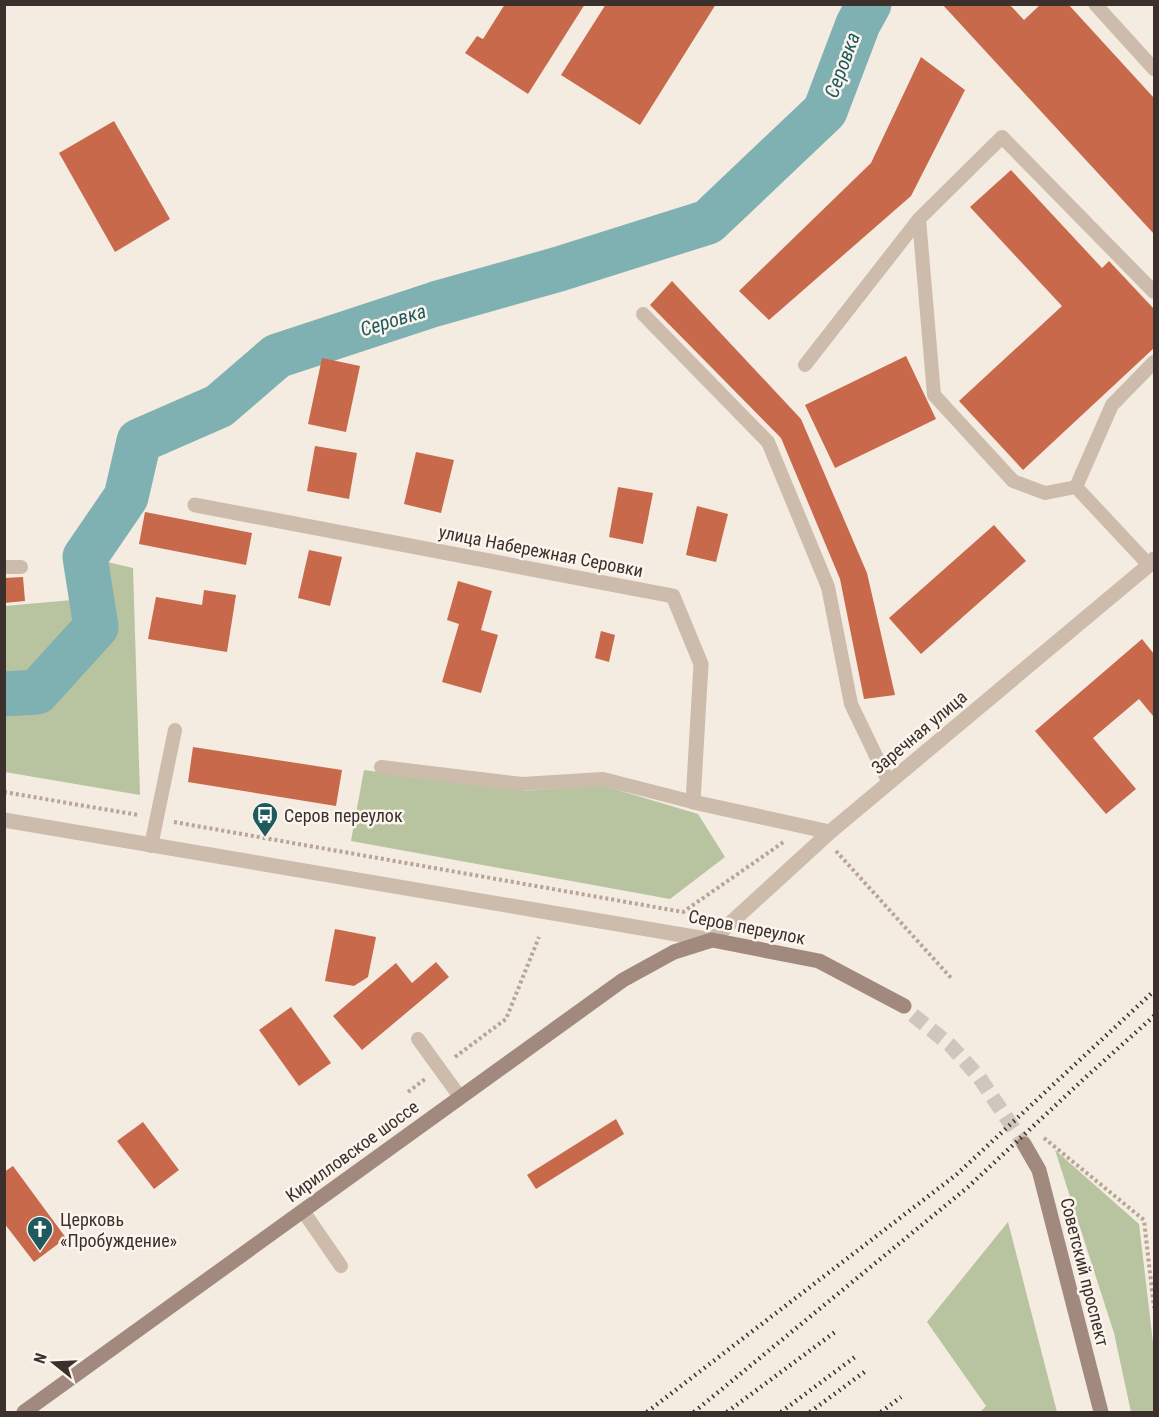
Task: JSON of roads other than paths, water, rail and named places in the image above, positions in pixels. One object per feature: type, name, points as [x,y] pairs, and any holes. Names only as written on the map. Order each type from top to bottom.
[{"type":"main road","name":"Серов переулок","points":[[712,940],[819,961],[904,1006]]},
{"type":"main road","name":"Кирилловское шоссе","points":[[24,1413],[623,980],[674,952],[712,940]]},
{"type":"main road","name":"Советский проспект","points":[[1024,1144],[1039,1170],[1101,1413]]},
{"type":"street","name":"улица Набережная Серовки","points":[[195,505],[673,596],[701,664],[693,802]]},
{"type":"street","name":"Заречная улица","points":[[712,940],[827,835],[1152,562]]},
{"type":"street","points":[[693,802],[827,835]]},
{"type":"street","name":"Серов переулок","points":[[4,820],[712,940]]},
{"type":"lane","points":[[1095,4],[1155,69]]},
{"type":"lane","points":[[806,365],[919,219],[1002,137],[1155,292]]},
{"type":"lane","points":[[919,219],[934,395],[1013,481],[1045,493],[1076,487]]},
{"type":"lane","points":[[643,315],[768,442],[828,587],[851,704],[889,783]]},
{"type":"lane","points":[[1076,487],[1112,405],[1155,362]]},
{"type":"lane","points":[[1076,487],[1152,562]]},
{"type":"lane","points":[[4,567],[21,567]]},
{"type":"lane","points":[[151,846],[175,730]]},
{"type":"lane","points":[[381,767],[522,784],[603,779],[693,802]]},
{"type":"lane","points":[[418,1039],[460,1097]]},
{"type":"lane","points":[[303,1211],[341,1266]]},
{"type":"waterway","name":"Серовка","points":[[4,694],[37,692],[96,627],[85,557],[126,497],[139,441],[219,406],[277,356],[435,304],[559,269],[708,222],[825,111],[858,24],[869,4]]},
{"type":"tunnel","points":[[913,1015],[950,1045],[979,1077],[1024,1144]]},
{"type":"railway","points":[[647,1412],[956,1175],[1154,991]]},
{"type":"railway","points":[[694,1412],[968,1187],[1154,1016]]},
{"type":"railway","points":[[727,1412],[835,1332]]},
{"type":"railway","points":[[781,1412],[855,1357]]},
{"type":"railway","points":[[810,1412],[867,1370]]},
{"type":"railway","points":[[881,1412],[901,1397]]},
{"type":"place","name":"Серов переулок","points":[[265,838]]},
{"type":"place","name":"Церковь «Пробуждение»","points":[[40,1252]]}]
